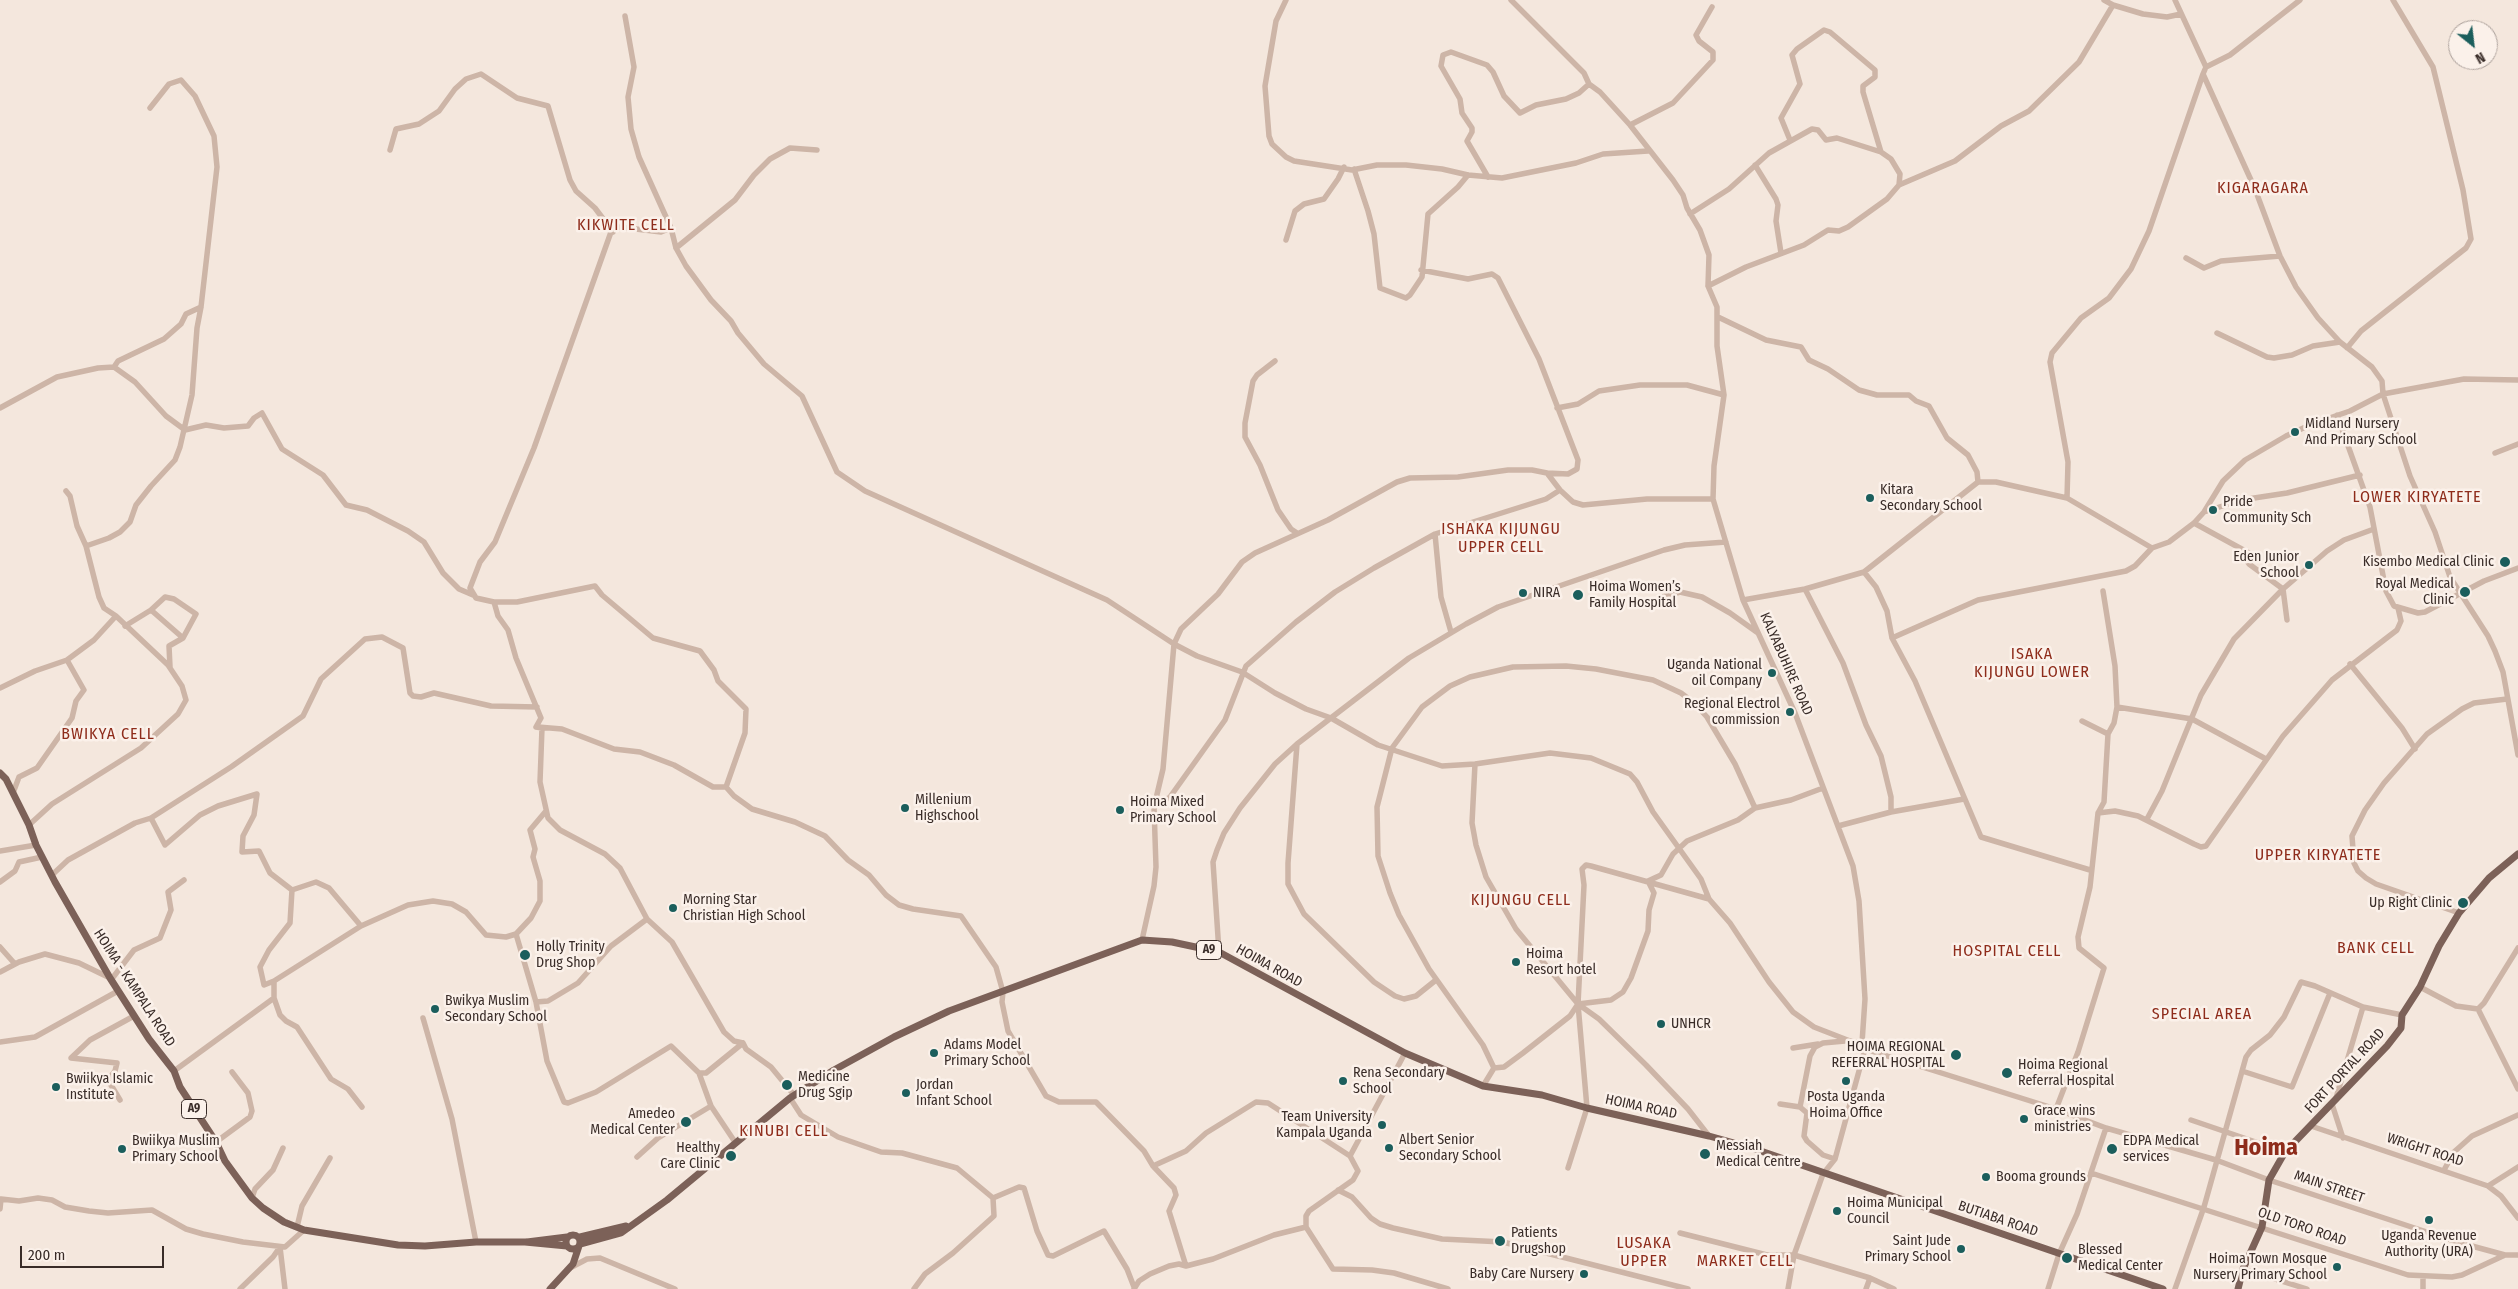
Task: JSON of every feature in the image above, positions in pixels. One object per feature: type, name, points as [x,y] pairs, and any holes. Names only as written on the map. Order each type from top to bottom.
[{"type":"main road","name":"HOIMA - KAMPALA ROAD","points":[[0,773],[13,793],[29,825],[42,858],[110,979],[174,1071],[180,1087],[216,1142],[225,1161],[252,1198],[274,1217],[304,1230],[398,1245],[425,1246],[476,1242],[524,1242],[567,1238]]},
{"type":"main road","name":"FORT PORTAL ROAD","points":[[2269,1180],[2285,1152],[2387,1046],[2400,1028],[2402,1015],[2420,987],[2439,946],[2459,912],[2488,878],[2518,854]]},
{"type":"main road","name":"HOIMA ROAD","points":[[580,1243],[631,1225],[667,1200],[735,1142],[792,1097],[834,1070],[918,1024],[1142,940],[1172,942],[1219,952],[1405,1053],[1483,1086],[1542,1095],[1587,1108],[1709,1136],[1824,1174]]},
{"type":"main road","name":"BUTIABA ROAD","points":[[1824,1174],[2163,1289]]},
{"type":"main road","points":[[2238,1289],[2243,1269],[2262,1227],[2269,1180]]},
{"type":"main road","name":"A9","points":[[567,1238],[573,1234],[580,1243],[573,1250],[568,1247]]},
{"type":"main road","points":[[567,1238],[570,1267]]},
{"type":"main road","name":"HOIMA - KAMPALA ROAD","points":[[524,1242],[568,1247]]},
{"type":"main road","points":[[550,1289],[570,1267],[580,1243]]},
{"type":"street","points":[[1286,0],[1276,21],[1265,86],[1269,136],[1272,144],[1286,157],[1294,160],[1354,169],[1377,165],[1406,165],[1488,177],[1528,174],[1603,154],[1648,151]]},
{"type":"street","points":[[1511,0],[1584,73],[1589,84],[1600,92],[1630,125],[1683,195],[1690,214],[1700,230],[1709,256],[1708,286],[1804,244],[1828,230],[1839,231],[1857,222],[1886,199],[1899,185],[1946,166],[1961,157],[2001,126],[2029,111],[2079,62],[2113,5]]},
{"type":"street","points":[[2104,0],[2113,5],[2151,15],[2167,17],[2181,14]]},
{"type":"street","points":[[2175,0],[2255,189],[2280,256],[2306,303],[2340,342],[2377,374],[2382,381],[2383,394],[2410,476],[2435,532],[2450,577],[2488,636],[2495,651],[2508,699],[2518,755]]},
{"type":"street","points":[[2067,498],[2068,462],[2050,362],[2052,352],[2081,318],[2109,298],[2131,268],[2149,231],[2204,70],[2230,55],[2300,0]]},
{"type":"street","points":[[2347,348],[2361,331],[2466,248],[2471,239],[2463,190],[2433,67],[2393,0]]},
{"type":"street","points":[[1630,125],[1673,103],[1713,60],[1713,52],[1699,40],[1696,34],[1712,7]]},
{"type":"street","name":"MAIN STREET","points":[[624,16],[634,67],[628,97],[631,130],[639,157],[671,228],[676,248],[686,266],[711,300],[731,321],[764,364],[802,396],[836,472],[865,491],[1107,600],[1174,644],[1197,656],[1242,672],[1283,697],[1331,718],[1371,742],[1392,748],[1418,760],[1442,766],[1475,764],[1550,753],[1577,755],[1630,774],[1638,782],[1654,812],[1701,879],[1709,899],[1730,923],[1769,982],[1793,1012],[1814,1027],[1877,1052],[2056,1108],[2106,1128],[2216,1160],[2269,1180],[2505,1256],[2518,1255]]},
{"type":"street","points":[[1790,140],[1781,118],[1800,84],[1792,55],[1816,33],[1827,31],[1875,70],[1874,77],[1863,86],[1863,92],[1881,152]]},
{"type":"street","points":[[1488,177],[1466,141],[1472,132],[1472,128],[1462,113],[1460,99],[1442,66],[1443,55],[1451,52],[1486,65],[1493,72],[1504,96],[1520,113],[1536,105],[1566,99],[1579,93],[1589,84]]},
{"type":"street","points":[[390,150],[396,128],[419,124],[439,111],[455,89],[466,79],[482,74],[517,98],[548,106],[570,180],[576,191],[595,208],[613,232]]},
{"type":"street","points":[[86,546],[109,538],[130,522],[136,504],[175,460],[185,430],[192,395],[197,328],[217,167],[214,136],[195,96],[181,80],[170,84],[150,108]]},
{"type":"street","points":[[1690,214],[1729,189],[1755,165],[1790,140],[1814,129],[1826,140],[1837,138],[1881,152],[1891,159],[1900,174],[1899,185]]},
{"type":"street","points":[[676,248],[735,200],[754,175],[770,159],[790,148],[817,150]]},
{"type":"street","points":[[1755,165],[1778,205],[1776,221],[1781,253]]},
{"type":"street","points":[[1286,240],[1295,211],[1304,204],[1324,198],[1344,167]]},
{"type":"street","points":[[1354,169],[1375,239],[1380,288],[1407,298],[1422,277],[1421,270],[1428,214],[1458,188],[1468,175]]},
{"type":"street","points":[[473,595],[470,588],[474,574],[495,542],[534,448],[613,232],[619,227],[661,232],[671,228]]},
{"type":"street","points":[[2186,258],[2204,268],[2221,261],[2280,256]]},
{"type":"street","points":[[1142,940],[1156,867],[1154,807],[1163,769],[1174,644],[1181,629],[1218,594],[1239,565],[1255,553],[1328,520],[1404,479],[1458,477],[1513,470],[1568,474],[1577,469],[1578,465],[1572,444],[1530,339],[1495,275],[1468,279],[1421,270]]},
{"type":"street","name":"KALYABUHIRE ROAD","points":[[1708,286],[1717,307],[1717,346],[1724,395],[1714,466],[1713,499],[1743,600],[1795,713],[1853,866],[1859,901],[1865,999],[1864,1046],[1835,1159]]},
{"type":"street","points":[[114,367],[118,361],[164,339],[181,324],[186,314],[201,307]]},
{"type":"street","points":[[1718,317],[1766,340],[1801,347],[1809,360],[1828,369],[1859,390],[1877,395],[1909,395],[1916,401],[1929,406],[1947,438],[1968,455],[1977,472],[1978,482]]},
{"type":"street","points":[[2217,334],[2267,357],[2274,358],[2313,346],[2340,342]]},
{"type":"street","points":[[1275,361],[1257,375],[1253,381],[1244,437],[1260,465],[1278,510],[1291,529],[1297,533]]},
{"type":"street","points":[[0,408],[57,377],[98,368],[114,367],[135,382],[166,416],[185,430],[206,425],[224,428],[248,426],[254,418],[262,413],[282,449],[323,475],[346,505],[367,510],[408,531],[424,542],[443,574],[459,589],[482,601],[516,602],[595,586],[602,595],[653,638],[700,651],[714,670],[718,682],[738,698],[747,713],[745,733],[726,787]]},
{"type":"street","points":[[1892,638],[1984,598],[2126,571],[2135,566],[2152,548],[2169,542],[2194,523],[2204,512],[2223,481],[2245,460],[2286,436],[2337,415],[2350,412],[2383,394],[2464,379],[2518,380]]},
{"type":"street","points":[[1557,408],[1578,404],[1600,391],[1640,385],[1687,384],[1724,395]]},
{"type":"street","points":[[2337,415],[2370,507],[2386,591],[2390,600],[2398,608],[2418,613],[2425,612],[2460,593],[2518,568]]},
{"type":"street","points":[[2495,453],[2518,444]]},
{"type":"street","points":[[1547,473],[1560,490],[1573,502],[1583,505],[1647,499],[1713,499]]},
{"type":"street","points":[[2204,512],[2241,500],[2287,493],[2360,475]]},
{"type":"street","points":[[1743,600],[1805,589],[1864,572],[1978,482],[1996,482],[2067,498],[2152,548]]},
{"type":"street","points":[[1154,807],[1170,797],[1225,720],[1235,698],[1242,672],[1266,648],[1335,592],[1435,534],[1546,499],[1560,490]]},
{"type":"street","points":[[29,825],[52,804],[141,748],[178,714],[186,700],[182,686],[170,667],[116,616],[108,612],[102,603],[86,546],[77,526],[70,496],[66,491]]},
{"type":"street","points":[[2194,523],[2250,553],[2247,561],[2249,564],[2283,589],[2288,620]]},
{"type":"street","points":[[1286,538],[1291,529]]},
{"type":"street","points":[[2147,819],[2162,791],[2201,695],[2234,639],[2283,589],[2332,548],[2344,540],[2374,529]]},
{"type":"street","points":[[1435,534],[1442,603],[1451,632]]},
{"type":"street","points":[[1219,952],[1213,862],[1217,850],[1224,833],[1244,802],[1274,764],[1297,744],[1409,658],[1451,632],[1498,608],[1656,553],[1685,545],[1726,542]]},
{"type":"street","points":[[1864,572],[1876,587],[1887,612],[1892,638],[1914,681],[1983,840],[2090,870]]},
{"type":"street","points":[[1805,589],[1843,663],[1866,726],[1881,756],[1891,798],[1891,812]]},
{"type":"street","points":[[2056,1108],[2078,1052],[2104,968],[2080,948],[2079,942],[2079,930],[2090,887],[2090,870],[2095,852],[2098,813],[2104,802],[2108,734],[2114,724],[2117,707],[2115,666],[2102,591]]},
{"type":"street","points":[[1663,597],[1680,592],[1702,597],[1730,613],[1760,634]]},
{"type":"street","points":[[125,626],[152,610],[165,597],[174,599],[196,614],[183,638],[169,646],[170,667]]},
{"type":"street","points":[[494,602],[498,616],[508,630],[516,658],[541,718],[536,727]]},
{"type":"street","points":[[2098,813],[2116,811],[2147,819],[2194,844],[2206,846],[2283,736],[2332,680],[2350,664],[2397,630],[2401,621],[2398,608]]},
{"type":"street","points":[[152,610],[183,638]]},
{"type":"street","points":[[0,688],[35,671],[66,660],[94,640],[116,616]]},
{"type":"street","points":[[52,876],[68,860],[135,823],[151,818],[235,764],[303,716],[321,679],[365,639],[382,638],[403,648],[410,693],[413,696],[421,697],[434,693],[491,706],[537,707]]},
{"type":"street","points":[[13,793],[19,777],[37,768],[72,718],[76,701],[84,690],[66,660]]},
{"type":"street","points":[[2350,664],[2402,728],[2415,749]]},
{"type":"street","points":[[1494,1068],[1483,1046],[1436,980],[1399,915],[1378,856],[1377,807],[1392,748],[1422,707],[1450,686],[1470,677],[1513,667],[1540,665],[1596,669],[1653,680],[1694,703],[1721,738],[1755,808]]},
{"type":"street","points":[[2459,912],[2376,884],[2358,871],[2354,863],[2352,836],[2365,810],[2384,783],[2427,734],[2462,709],[2474,703],[2508,699]]},
{"type":"street","points":[[2117,707],[2192,719],[2266,759]]},
{"type":"street","points":[[2082,721],[2108,734]]},
{"type":"street","points":[[536,727],[562,729],[585,736],[611,748],[640,752],[674,765],[713,787],[726,787],[734,796],[752,809],[795,822],[825,836],[848,860],[869,875],[886,895],[899,905],[961,916],[996,967],[1003,992],[1002,1002],[1008,1031],[1046,1096],[1059,1102],[1096,1102],[1144,1151],[1153,1166],[1171,1183],[1176,1191],[1174,1202],[1169,1211],[1186,1266]]},
{"type":"street","points":[[536,727],[542,728],[540,782],[548,818],[560,830],[596,848],[614,861],[624,875],[647,919],[672,942],[724,1032],[734,1041],[743,1043]]},
{"type":"street","points":[[1297,744],[1288,884],[1304,914],[1374,982],[1395,996],[1404,999],[1416,996],[1436,980]]},
{"type":"street","points":[[1475,764],[1472,823],[1480,862],[1486,877],[1529,947],[1550,968],[1578,1004],[1599,1019],[1646,1065],[1688,1109],[1709,1136]]},
{"type":"street","points":[[1648,881],[1661,876],[1678,848],[1693,838],[1738,820],[1755,808],[1791,800],[1823,788]]},
{"type":"street","points":[[151,818],[165,845],[200,816],[218,806],[256,794],[254,815],[243,836],[242,852],[259,851],[270,873],[292,890]]},
{"type":"street","points":[[1838,826],[1891,812],[1964,799]]},
{"type":"street","points":[[292,890],[290,923],[269,950],[260,966],[264,985],[274,981],[361,926],[408,905],[443,902],[462,909],[486,936],[506,937],[516,934],[531,918],[540,902],[540,882],[533,857],[534,843],[530,830],[546,811]]},
{"type":"street","points":[[0,852],[36,845]]},
{"type":"street","points":[[0,882],[15,871],[19,862],[42,858]]},
{"type":"street","points":[[1568,1168],[1587,1108],[1578,1004],[1584,885],[1582,869],[1586,865],[1591,866],[1709,899]]},
{"type":"street","points":[[0,972],[15,964],[45,954],[79,963],[110,979],[134,950],[160,938],[171,910],[168,892],[184,880]]},
{"type":"street","points":[[1494,1068],[1504,1067],[1523,1053],[1570,1016],[1578,1004],[1611,1000],[1623,992],[1648,932],[1649,910],[1654,893],[1648,881]]},
{"type":"street","points":[[292,890],[316,882],[329,888],[361,926]]},
{"type":"street","points":[[536,1002],[548,1001],[578,983],[590,972],[604,952],[647,919]]},
{"type":"street","points":[[516,934],[536,1002],[547,1061],[562,1098],[566,1103],[596,1092],[671,1046],[699,1073],[711,1106],[735,1142]]},
{"type":"street","points":[[0,947],[15,964]]},
{"type":"street","points":[[2478,1009],[2484,1003],[2518,948]]},
{"type":"street","points":[[274,981],[274,998],[280,1015],[289,1024],[297,1028],[331,1080],[348,1089],[362,1107]]},
{"type":"street","points":[[2175,1289],[2204,1207],[2246,1057],[2250,1050],[2270,1035],[2284,1017],[2301,982],[2363,1006],[2402,1015]]},
{"type":"street","points":[[2420,987],[2456,1006],[2478,1009]]},
{"type":"street","points":[[0,1042],[34,1037],[118,991]]},
{"type":"street","points":[[2242,1071],[2292,1087],[2330,993]]},
{"type":"street","points":[[174,1071],[274,998]]},
{"type":"street","points":[[2343,1138],[2334,1101],[2363,1006]]},
{"type":"street","points":[[2478,1009],[2518,1089]]},
{"type":"street","points":[[120,1100],[108,1080],[115,1071],[116,1063],[71,1058],[90,1040],[134,1016]]},
{"type":"street","points":[[423,1018],[452,1119],[476,1242]]},
{"type":"street","points":[[1793,1048],[1847,1040]]},
{"type":"street","points":[[699,1073],[706,1073],[743,1043]]},
{"type":"street","points":[[743,1043],[746,1049],[771,1067],[792,1097],[801,1115],[838,1137],[881,1152],[902,1153],[957,1168],[993,1198],[994,1216],[953,1253],[925,1274],[914,1289]]},
{"type":"street","points":[[1800,1107],[1810,1056],[1815,1047],[1823,1043]]},
{"type":"street","points":[[1350,1156],[1405,1053]]},
{"type":"street","points":[[1483,1086],[1494,1068]]},
{"type":"street","points":[[216,1142],[250,1117],[252,1111],[248,1093],[232,1072]]},
{"type":"street","points":[[1153,1166],[1186,1151],[1206,1133],[1260,1102],[1289,1116],[1350,1156],[1358,1171],[1356,1176],[1309,1211],[1306,1216],[1306,1227],[1333,1268],[1372,1270],[1394,1274],[1448,1289]]},
{"type":"street","points":[[1780,1104],[1800,1107],[1807,1113],[1804,1136],[1807,1141],[1823,1155],[1835,1159],[1824,1174],[1794,1255],[1788,1289]]},
{"type":"street","points":[[637,1157],[658,1138],[711,1106]]},
{"type":"street","points":[[2444,1170],[2454,1152],[2472,1136],[2518,1115]]},
{"type":"street","points":[[2190,1120],[2285,1152]]},
{"type":"street","name":"WRIGHT ROAD","points":[[2311,1126],[2488,1186],[2501,1196],[2518,1218]]},
{"type":"street","points":[[2048,1289],[2058,1254],[2077,1214],[2106,1128]]},
{"type":"street","points":[[252,1198],[255,1189],[273,1170],[283,1148]]},
{"type":"street","points":[[297,1228],[302,1206],[330,1158]]},
{"type":"street","points":[[2488,1186],[2518,1167]]},
{"type":"street","name":"OLD TORO ROAD","points":[[2092,1173],[2204,1207],[2398,1272],[2423,1277],[2462,1275],[2505,1256]]},
{"type":"street","points":[[993,1198],[1018,1187],[1024,1188],[1037,1231],[1048,1254],[1053,1256],[1104,1231],[1128,1269],[1134,1288],[1150,1274],[1169,1266],[1179,1264],[1186,1266],[1239,1251],[1274,1235],[1306,1227]]},
{"type":"street","points":[[1338,1190],[1352,1197],[1371,1218],[1380,1224],[1394,1228],[1442,1239],[1503,1242],[1688,1289]]},
{"type":"street","points":[[0,1209],[0,1200],[19,1201],[38,1198],[52,1200],[74,1209],[108,1213],[152,1210],[186,1229],[203,1234],[283,1247]]},
{"type":"street","points":[[240,1289],[283,1247],[304,1230]]},
{"type":"street","points":[[1680,1234],[1767,1255],[1794,1255],[1870,1278],[1894,1289]]},
{"type":"street","points":[[283,1247],[285,1289]]},
{"type":"street","points":[[570,1267],[586,1260],[600,1258],[675,1289]]},
{"type":"street","points":[[2243,1269],[2307,1289]]},
{"type":"street","points":[[2423,1277],[2423,1289]]},
{"type":"street","points":[[1866,1289],[1870,1278]]},
{"type":"place","name":"Midland Nursery And Primary School","points":[[2295,432]]},
{"type":"place","name":"Kitara Secondary School","points":[[1870,498]]},
{"type":"place","name":"Pride Community Sch","points":[[2213,510]]},
{"type":"place","name":"Kisembo Medical Clinic","points":[[2505,562]]},
{"type":"place","name":"Eden Junior School","points":[[2309,565]]},
{"type":"place","name":"Royal Medical Clinic","points":[[2465,592]]},
{"type":"place","name":"NIRA","points":[[1523,593]]},
{"type":"place","name":"Hoima Women’s Family Hospital","points":[[1578,595]]},
{"type":"place","name":"Uganda National oil Company","points":[[1772,673]]},
{"type":"place","name":"Regional Electrol commission","points":[[1790,712]]},
{"type":"place","name":"Millenium Highschool","points":[[905,808]]},
{"type":"place","name":"Hoima Mixed Primary School","points":[[1120,810]]},
{"type":"place","name":"Up Right Clinic","points":[[2463,903]]},
{"type":"place","name":"Morning Star Christian High School","points":[[673,908]]},
{"type":"place","name":"Holly Trinity Drug Shop","points":[[525,955]]},
{"type":"place","name":"Hoima Resort hotel","points":[[1516,962]]},
{"type":"place","name":"Bwikya Muslim Secondary School","points":[[435,1009]]},
{"type":"place","name":"UNHCR","points":[[1661,1024]]},
{"type":"place","name":"Adams Model Primary School","points":[[934,1053]]},
{"type":"place","name":"HOIMA REGIONAL REFERRAL HOSPITAL","points":[[1956,1055]]},
{"type":"place","name":"Hoima Regional Referral Hospital","points":[[2007,1073]]},
{"type":"place","name":"Rena Secondary School","points":[[1343,1081]]},
{"type":"place","name":"Posta Uganda Hoima Office","points":[[1846,1081]]},
{"type":"place","name":"Medicine Drug Sgip","points":[[787,1085]]},
{"type":"place","name":"Bwiikya Islamic Institute","points":[[56,1087]]},
{"type":"place","name":"Jordan Infant School","points":[[906,1093]]},
{"type":"place","name":"Grace wins ministries","points":[[2024,1119]]},
{"type":"place","name":"Amedeo Medical Center","points":[[686,1122]]},
{"type":"place","name":"Team University Kampala Uganda","points":[[1382,1125]]},
{"type":"place","name":"Albert Senior Secondary School","points":[[1389,1148]]},
{"type":"place","name":"Bwiikya Muslim Primary School","points":[[122,1149]]},
{"type":"place","name":"EDPA Medical services","points":[[2112,1149]]},
{"type":"place","name":"Messiah Medical Centre","points":[[1705,1154]]},
{"type":"place","name":"Healthy Care Clinic","points":[[731,1156]]},
{"type":"place","name":"Booma grounds","points":[[1986,1177]]},
{"type":"place","name":"Hoima Municipal Council","points":[[1837,1211]]},
{"type":"place","name":"Uganda Revenue Authority (URA)","points":[[2429,1220]]},
{"type":"place","name":"Patients Drugshop","points":[[1500,1241]]},
{"type":"place","name":"Saint Jude Primary School","points":[[1961,1249]]},
{"type":"place","name":"Blessed Medical Center","points":[[2067,1258]]},
{"type":"place","name":"Hoima Town Mosque Nursery Primary School","points":[[2337,1267]]},
{"type":"place","name":"Baby Care Nursery","points":[[1584,1274]]},
{"type":"district","name":"KIGARAGARA","points":[[2263,189]]},
{"type":"district","name":"KIKWITE CELL","points":[[626,226]]},
{"type":"district","name":"LOWER KIRYATETE","points":[[2417,498]]},
{"type":"district","name":"ISHAKA KIJUNGU UPPER CELL","points":[[1501,539]]},
{"type":"district","name":"ISAKA KIJUNGU LOWER","points":[[2032,664]]},
{"type":"district","name":"BWIKYA CELL","points":[[108,735]]},
{"type":"district","name":"UPPER KIRYATETE","points":[[2318,856]]},
{"type":"district","name":"KIJUNGU CELL","points":[[1521,901]]},
{"type":"district","name":"BANK CELL","points":[[2376,949]]},
{"type":"district","name":"HOSPITAL CELL","points":[[2007,952]]},
{"type":"district","name":"SPECIAL AREA","points":[[2202,1015]]},
{"type":"district","name":"KINUBI CELL","points":[[784,1132]]},
{"type":"district","name":"Hoima","points":[[2266,1148]]},
{"type":"district","name":"LUSAKA UPPER","points":[[1644,1253]]},
{"type":"district","name":"MARKET CELL","points":[[1745,1262]]}]
